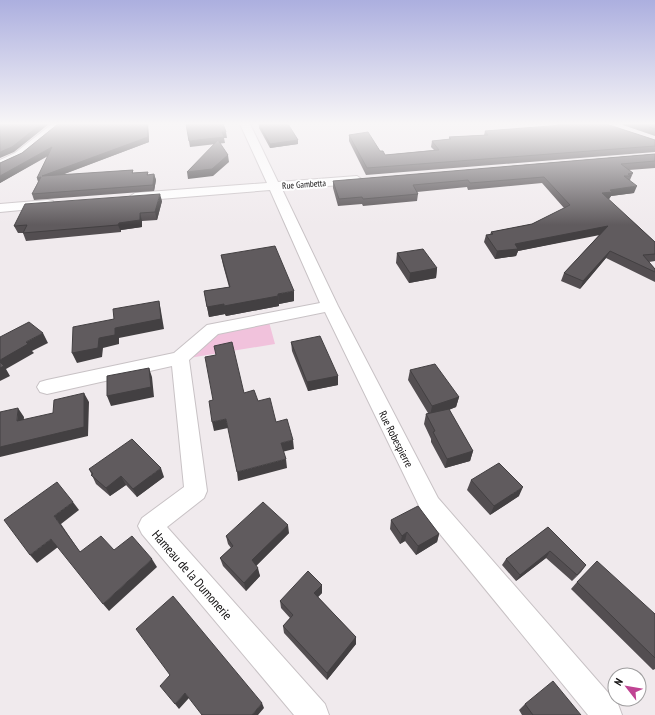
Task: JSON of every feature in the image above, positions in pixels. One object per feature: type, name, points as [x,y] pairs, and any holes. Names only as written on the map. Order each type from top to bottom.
[{"type":"street","points":[[0,165],[15,157]]},
{"type":"street","name":"Rue Robespierre","points":[[261,157],[330,306],[430,506],[607,715]]},
{"type":"street","name":"Rue Gambetta","points":[[126,198],[370,179]]},
{"type":"street","points":[[0,208],[63,203]]},
{"type":"street","points":[[47,386],[180,358],[213,329],[330,306]]},
{"type":"street","name":"Hameau de la Dumonerie","points":[[180,358],[196,491],[150,526],[314,715]]},
{"type":"shaded area","points":[[269,322],[275,344],[189,358],[213,333]]},
{"type":"building","points":[[12,157],[33,157],[0,176],[0,163]]},
{"type":"building","points":[[47,157],[93,157],[42,176],[133,170],[132,173],[148,172],[147,175],[154,174],[153,185],[32,194],[41,177],[37,178]]},
{"type":"building","points":[[201,157],[225,157],[212,169],[187,172]]},
{"type":"building","points":[[361,157],[506,157],[367,168]]},
{"type":"building","points":[[615,157],[655,157],[655,161],[621,164],[633,173],[628,174],[631,176],[624,176],[637,186],[610,190],[612,192],[602,193],[655,242],[655,254],[643,255],[655,269],[655,272],[610,251],[583,281],[564,273],[608,226],[515,244],[518,249],[497,251],[486,235],[493,234],[491,232],[532,224],[570,205],[544,177],[470,183],[468,180],[413,185],[418,194],[363,199],[362,197],[339,199],[333,181]]},
{"type":"building","points":[[160,194],[155,212],[140,213],[140,220],[119,223],[118,225],[23,233],[27,225],[14,226],[25,204]]},
{"type":"building","points":[[275,246],[294,291],[278,294],[278,296],[224,306],[224,304],[207,307],[204,291],[230,287],[221,255]]},
{"type":"building","points":[[423,249],[437,268],[410,273],[397,253]]},
{"type":"building","points":[[159,301],[161,319],[115,328],[115,335],[99,338],[98,348],[72,353],[73,327],[114,319],[113,309]]},
{"type":"building","points":[[29,322],[43,333],[26,342],[28,344],[0,360],[0,337]]},
{"type":"building","points":[[320,336],[338,376],[307,382],[291,342]]},
{"type":"building","points":[[232,342],[244,393],[254,390],[258,401],[270,398],[276,422],[287,419],[293,440],[281,443],[286,459],[237,472],[226,419],[212,422],[209,401],[213,400],[205,357],[216,355],[214,346]]},
{"type":"building","points":[[0,362],[4,366],[0,368]]},
{"type":"building","points":[[435,364],[459,397],[432,406],[410,370]]},
{"type":"building","points":[[149,368],[151,387],[107,396],[107,376]]},
{"type":"building","points":[[84,393],[84,427],[0,447],[0,412],[18,408],[17,421],[53,413],[54,400]]},
{"type":"building","points":[[449,409],[473,451],[447,459],[433,432],[435,431],[426,414]]},
{"type":"building","points":[[132,439],[161,468],[133,489],[121,476],[106,488],[91,475],[93,474],[89,469]]},
{"type":"building","points":[[499,463],[523,487],[494,506],[471,480]]},
{"type":"building","points":[[57,482],[73,502],[54,516],[80,552],[101,536],[114,550],[132,536],[152,559],[103,604],[51,539],[30,555],[4,520]]},
{"type":"building","points":[[263,502],[288,525],[252,560],[258,568],[244,583],[220,558],[233,546],[226,536]]},
{"type":"building","points":[[418,506],[439,534],[418,546],[407,532],[402,536],[391,520]]},
{"type":"building","points":[[548,527],[586,565],[577,575],[550,551],[520,575],[506,559]]},
{"type":"building","points":[[597,561],[655,614],[655,658],[577,582]]},
{"type":"building","points":[[308,571],[322,585],[314,593],[356,637],[327,673],[283,626],[293,615],[280,601]]},
{"type":"building","points":[[173,596],[262,703],[252,715],[202,715],[185,693],[175,704],[160,686],[170,675],[136,629]]},
{"type":"building","points":[[553,681],[581,715],[533,715],[525,704]]}]
